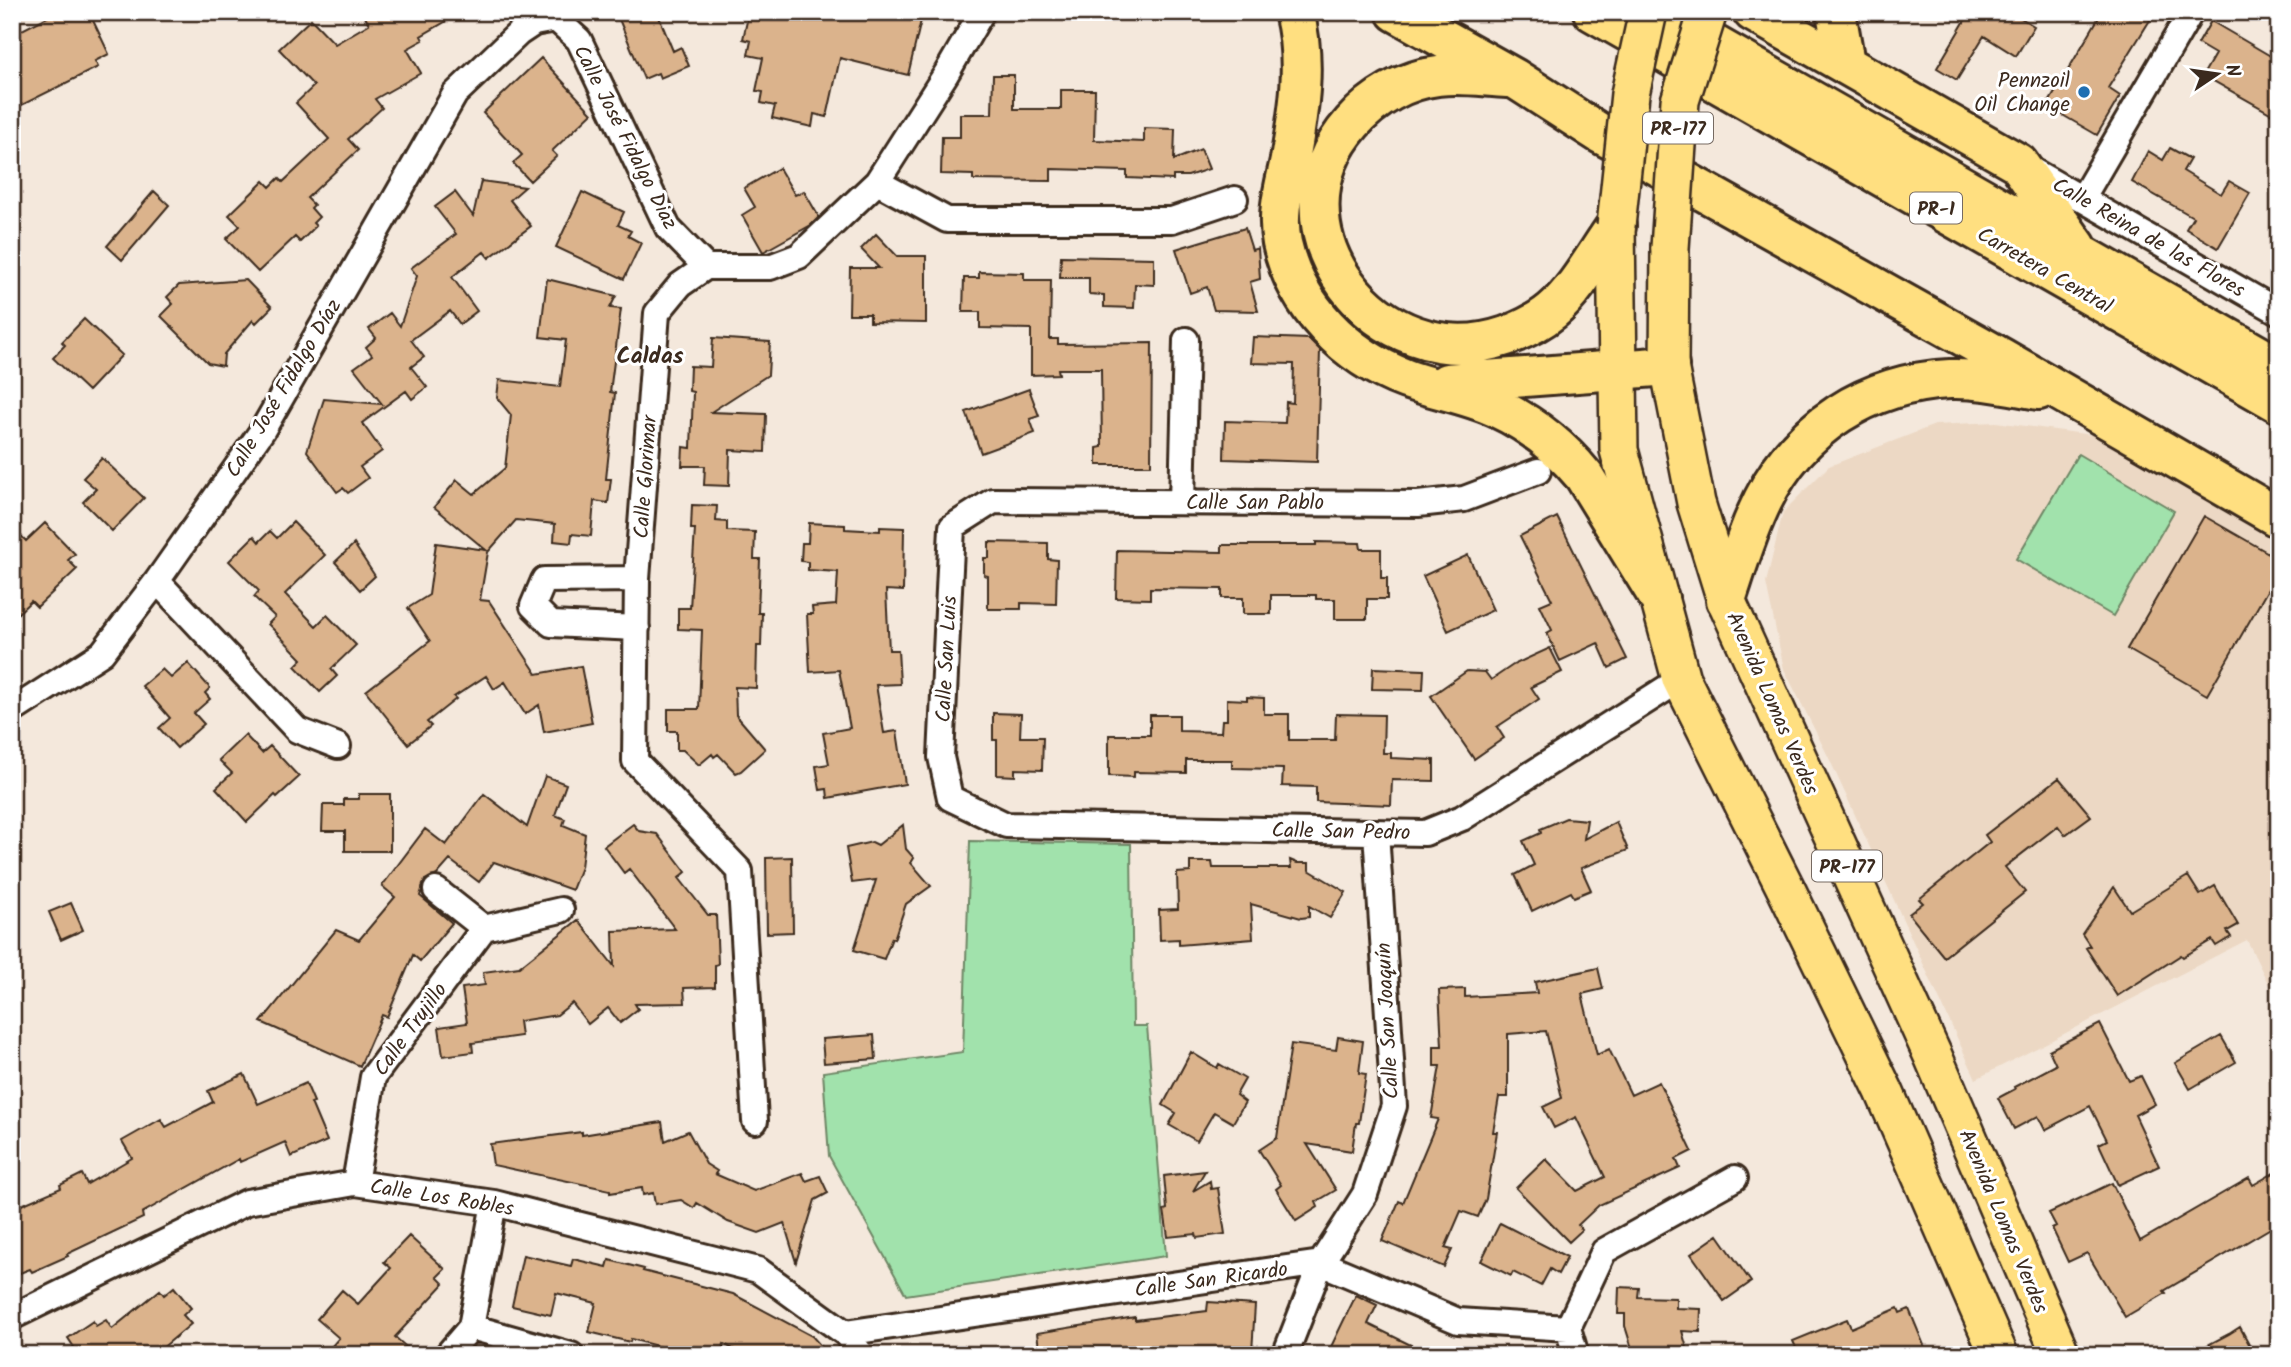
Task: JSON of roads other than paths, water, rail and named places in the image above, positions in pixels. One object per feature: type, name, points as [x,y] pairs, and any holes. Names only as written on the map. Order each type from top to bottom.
[{"type":"highway","points":[[1294,12],[1302,54],[1301,83],[1290,159],[1280,201],[1279,221],[1287,262],[1307,302],[1340,340],[1379,367],[1431,387],[1472,398],[1534,428],[1570,459],[1600,498],[1620,538],[1659,598]]},
{"type":"highway","points":[[1396,12],[1514,78],[1601,134],[1990,351],[2279,518]]},
{"type":"highway","name":"Carretera Central","points":[[1593,12],[2279,403]]},
{"type":"highway","name":"Carretera Central","points":[[1657,12],[2279,367]]},
{"type":"highway","points":[[1753,12],[2018,163],[2084,256]]},
{"type":"highway","points":[[1836,12],[1845,63]]},
{"type":"highway","points":[[1514,78],[1450,75],[1424,79],[1382,96],[1346,129],[1328,162],[1320,215],[1330,258],[1346,286],[1368,308],[1400,332],[1437,342],[1463,344],[1491,340],[1525,328],[1551,312],[1616,226]]},
{"type":"highway","points":[[1431,387],[1448,383],[1669,366]]},
{"type":"highway","points":[[1726,600],[1757,512],[1774,481],[1801,444],[1842,411],[1902,385],[1950,379],[2004,383],[2062,395]]},
{"type":"main road","name":"PR-177","points":[[1648,12],[1630,94],[1616,226],[1619,450],[1681,679],[1787,889],[1884,1091],[1999,1355]]},
{"type":"main road","name":"Avenida Lomas Verdes","points":[[1708,12],[1680,101],[1670,248],[1669,366],[1696,503],[1726,600],[1933,1056],[2061,1355]]},
{"type":"street","points":[[706,267],[769,267],[799,256],[877,183],[982,12]]},
{"type":"street","points":[[2082,197],[2191,12]]},
{"type":"street","name":"Calle José Fidalgo Diaz","points":[[519,33],[534,23],[556,19],[579,40],[668,228],[706,267]]},
{"type":"street","name":"Calle José Fidalgo Díaz","points":[[12,712],[102,653],[157,581],[262,431],[455,94],[519,33]]},
{"type":"street","name":"Calle Reina de las Flores","points":[[2018,163],[2082,197],[2279,312]]},
{"type":"street","points":[[877,183],[947,220],[1172,220],[1235,199]]},
{"type":"street","name":"Calle Glorimar","points":[[706,267],[680,285],[657,313],[638,579],[635,761],[740,871],[755,1121]]},
{"type":"street","points":[[1182,502],[1186,340]]},
{"type":"street","name":"Calle San Pablo","points":[[970,515],[993,501],[1418,504],[1464,499],[1538,471]]},
{"type":"street","name":"Calle San Luis","points":[[962,804],[950,798],[941,757],[952,527],[970,515]]},
{"type":"street","points":[[637,628],[551,625],[533,607],[544,580],[638,579]]},
{"type":"street","points":[[157,581],[297,730],[338,746]]},
{"type":"street","name":"Calle San Pedro","points":[[962,804],[1006,825],[1425,833],[1462,818],[1681,679]]},
{"type":"street","name":"Calle San Joaquín","points":[[1285,1355],[1321,1263],[1365,1194],[1394,1106],[1376,832]]},
{"type":"street","points":[[436,890],[484,928],[561,910]]},
{"type":"street","name":"Calle Trujillo","points":[[355,1183],[373,1077],[484,928]]},
{"type":"street","points":[[1576,1355],[1568,1328],[1605,1251],[1735,1178]]},
{"type":"street","name":"Calle Los Robles","points":[[12,1317],[247,1202],[355,1183],[494,1203],[758,1270],[845,1333],[862,1355]]},
{"type":"street","points":[[447,1355],[471,1327],[494,1203]]},
{"type":"street","points":[[1321,1263],[1458,1321],[1568,1328]]},
{"type":"street","name":"Calle San Ricardo","points":[[845,1333],[1321,1263]]},
{"type":"street","points":[[471,1327],[571,1355]]},
{"type":"place","name":"Pennzoil Oil Change","points":[[2084,92]]},
{"type":"district","name":"Caldas","points":[[650,355]]}]
